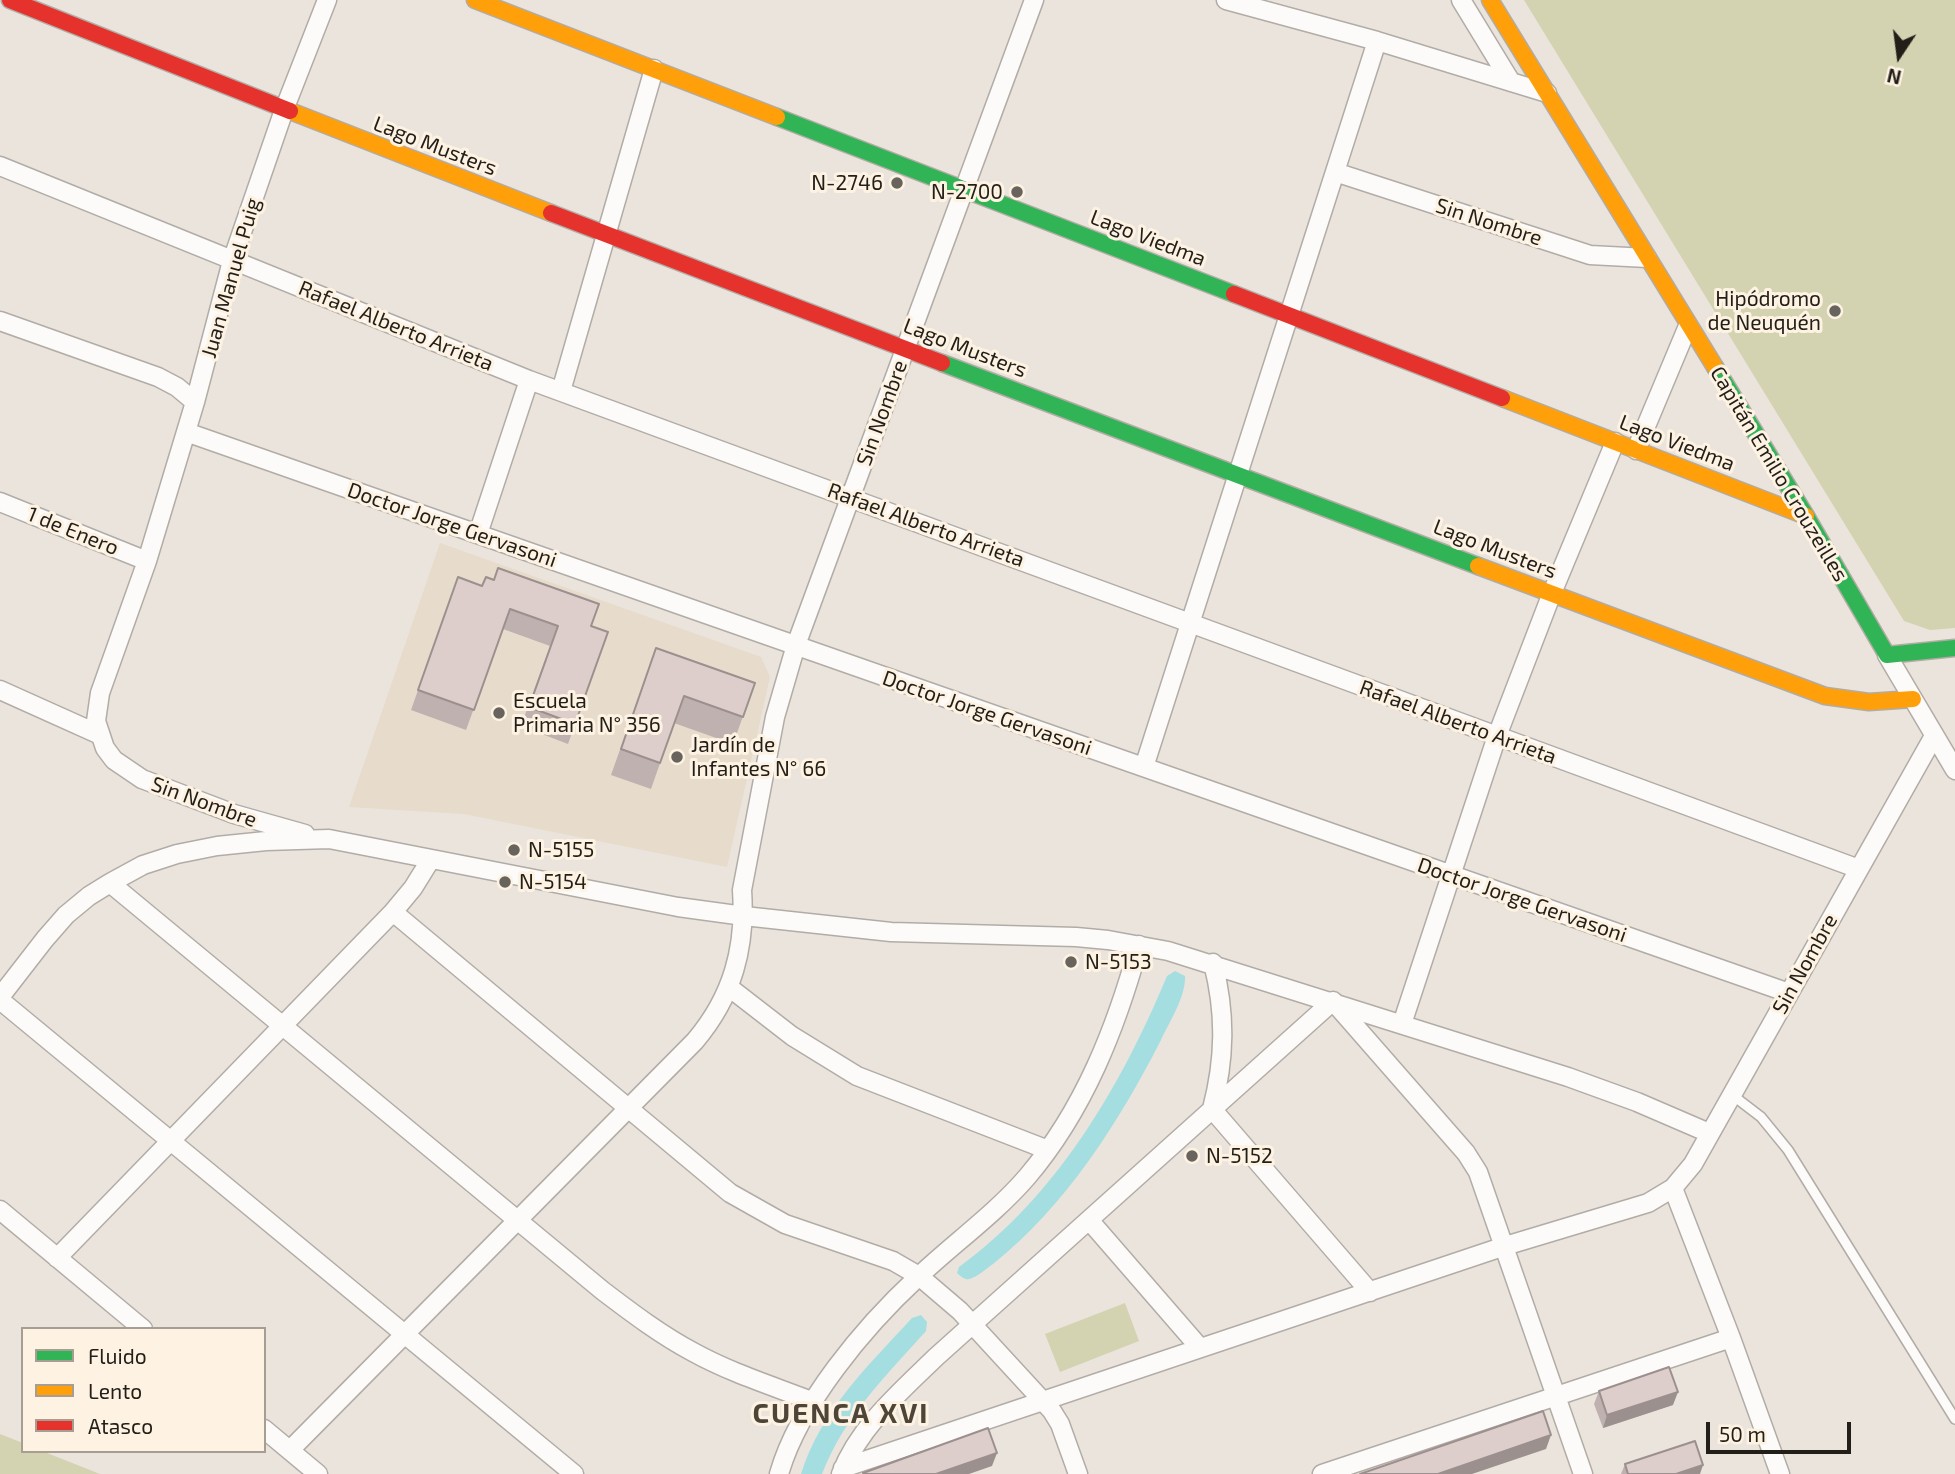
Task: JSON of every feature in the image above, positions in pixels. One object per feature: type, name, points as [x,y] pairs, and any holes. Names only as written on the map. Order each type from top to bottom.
[{"type":"main road","name":"Lago Musters","points":[[10,0],[606,235],[1825,696],[1856,703],[1913,699]]},
{"type":"main road","name":"Lago Viedma","points":[[475,0],[1806,516]]},
{"type":"main road","name":"Capitán Emilio Crouzeilles","points":[[1490,0],[1806,516],[1887,655]]},
{"type":"main road","points":[[1887,655],[1955,648]]},
{"type":"street","name":"Juan Manuel Puig","points":[[147,561],[195,402],[232,261],[284,110],[327,0]]},
{"type":"street","name":"Sin Nombre","points":[[290,1450],[628,1109],[708,1025],[721,1007],[730,988],[744,916],[742,890],[775,717],[796,645],[1034,0]]},
{"type":"street","points":[[1226,0],[1377,41],[1547,93]]},
{"type":"street","points":[[1461,0],[1511,82]]},
{"type":"street","points":[[1143,767],[1377,41]]},
{"type":"street","points":[[561,391],[653,69]]},
{"type":"street","name":"Rafael Alberto Arrieta","points":[[0,166],[529,380],[1859,869]]},
{"type":"street","name":"Sin Nombre","points":[[1335,172],[1590,255],[1647,258]]},
{"type":"street","points":[[0,321],[158,377],[177,387],[195,402]]},
{"type":"street","points":[[1636,450],[1688,326]]},
{"type":"street","points":[[478,534],[529,380]]},
{"type":"street","name":"Doctor Jorge Gervasoni","points":[[186,432],[1789,993]]},
{"type":"street","points":[[1402,1024],[1497,736],[1552,593],[1615,442]]},
{"type":"street","name":"1 de Enero","points":[[0,502],[147,561]]},
{"type":"street","points":[[98,734],[96,721],[100,693],[147,561]]},
{"type":"street","name":"Capitán Emilio Crouzeilles","points":[[1887,655],[1955,770]]},
{"type":"street","points":[[0,690],[98,734]]},
{"type":"street","name":"Sin Nombre","points":[[98,734],[114,760],[142,779],[257,821],[329,839]]},
{"type":"street","name":"Sin Nombre","points":[[1672,1188],[1693,1164],[1934,736]]},
{"type":"street","points":[[573,1474],[0,999],[66,915],[110,883],[144,865],[177,854],[216,846],[329,839],[678,907],[744,916],[860,930],[1076,937],[1139,945],[1213,963],[1605,1089],[1709,1133]]},
{"type":"street","points":[[57,1258],[393,912],[413,888],[431,859]]},
{"type":"street","points":[[110,883],[517,1221],[603,1291],[664,1336],[724,1368],[814,1402]]},
{"type":"street","points":[[393,912],[705,1174],[757,1210],[815,1235],[893,1261],[919,1276],[972,1324],[1044,1401],[1060,1424],[1078,1474]]},
{"type":"street","points":[[779,1474],[796,1433],[853,1346],[919,1276],[1006,1200],[1048,1150],[1084,1092],[1104,1050],[1124,999],[1139,945]]},
{"type":"street","points":[[1212,1109],[1219,1082],[1224,1033],[1219,987],[1213,963]]},
{"type":"street","points":[[730,988],[792,1036],[857,1076],[1048,1150]]},
{"type":"street","points":[[842,1471],[854,1447],[877,1416],[972,1324],[1333,1001]]},
{"type":"street","points":[[1333,1001],[1466,1153],[1487,1193],[1583,1474]]},
{"type":"street","points":[[1212,1109],[1370,1292]]},
{"type":"street","points":[[842,1471],[1505,1246],[1648,1203],[1672,1188],[1731,1338],[1780,1474]]},
{"type":"street","points":[[0,1210],[141,1327]]},
{"type":"street","points":[[1089,1220],[1200,1348]]},
{"type":"street","points":[[1322,1474],[1731,1338]]},
{"type":"street","points":[[266,1431],[318,1474]]},
{"type":"lane","points":[[1731,1094],[1761,1117],[1788,1150],[1954,1414]]},
{"type":"shaded area","name":"Escuela Primaria N° 356","points":[[440,543],[761,657],[770,677],[727,867],[464,814],[349,807]]},
{"type":"green space","name":"Hipódromo de Neuquén","points":[[1524,0],[1955,0],[1955,628],[1930,630],[1904,621]]},
{"type":"green space","points":[[1125,1303],[1139,1341],[1060,1372],[1045,1334]]},
{"type":"green space","points":[[0,1434],[21,1442],[21,1453],[47,1453],[100,1474],[0,1474]]},
{"type":"water","points":[[1175,971],[1185,976],[1177,1008],[1145,1071],[1089,1161],[1044,1216],[1019,1241],[976,1276],[969,1279],[962,1277],[957,1273],[959,1267],[994,1239],[1026,1207],[1056,1173],[1083,1136],[1129,1058],[1167,976]]},
{"type":"water","points":[[921,1315],[927,1322],[926,1331],[854,1415],[831,1453],[822,1474],[801,1474],[833,1409],[912,1318]]},
{"type":"building","points":[[498,568],[599,604],[591,626],[608,632],[575,724],[529,707],[558,626],[510,609],[474,710],[418,690],[458,577],[482,586],[486,577],[494,580]]},
{"type":"building","points":[[656,648],[755,683],[743,717],[684,696],[660,763],[621,749]]},
{"type":"building","points":[[1669,1367],[1678,1392],[1607,1415],[1599,1391]]},
{"type":"building","points":[[1543,1411],[1551,1435],[1438,1474],[1360,1474]]},
{"type":"building","points":[[988,1428],[997,1453],[936,1474],[863,1473]]},
{"type":"building","points":[[1695,1441],[1703,1465],[1676,1474],[1628,1474],[1625,1464]]},
{"type":"traffic: fast","points":[[777,117],[1234,294]]},
{"type":"traffic: fast","points":[[942,363],[1478,566]]},
{"type":"traffic: fast","points":[[1715,367],[1887,655],[1955,648]]},
{"type":"traffic: slow","points":[[475,0],[777,117]]},
{"type":"traffic: slow","points":[[1490,0],[1715,367]]},
{"type":"traffic: slow","points":[[290,111],[551,213]]},
{"type":"traffic: slow","points":[[1502,398],[1806,516]]},
{"type":"traffic: slow","points":[[1478,566],[1825,696],[1869,702],[1913,699]]},
{"type":"traffic: jam","points":[[10,0],[290,111]]},
{"type":"traffic: jam","points":[[551,213],[942,363]]},
{"type":"traffic: jam","points":[[1234,294],[1502,398]]},
{"type":"place","name":"N-2746","points":[[897,183]]},
{"type":"place","name":"N-2700","points":[[1017,192]]},
{"type":"place","name":"Hipódromo de Neuquén","points":[[1835,311]]},
{"type":"place","name":"Escuela Primaria N° 356","points":[[499,713]]},
{"type":"place","name":"Jardín de Infantes N° 66","points":[[677,757]]},
{"type":"place","name":"N-5155","points":[[514,850]]},
{"type":"place","name":"N-5154","points":[[505,882]]},
{"type":"place","name":"N-5153","points":[[1071,962]]},
{"type":"place","name":"N-5152","points":[[1192,1156]]},
{"type":"district","name":"CUENCA XVI","points":[[841,1414]]}]
